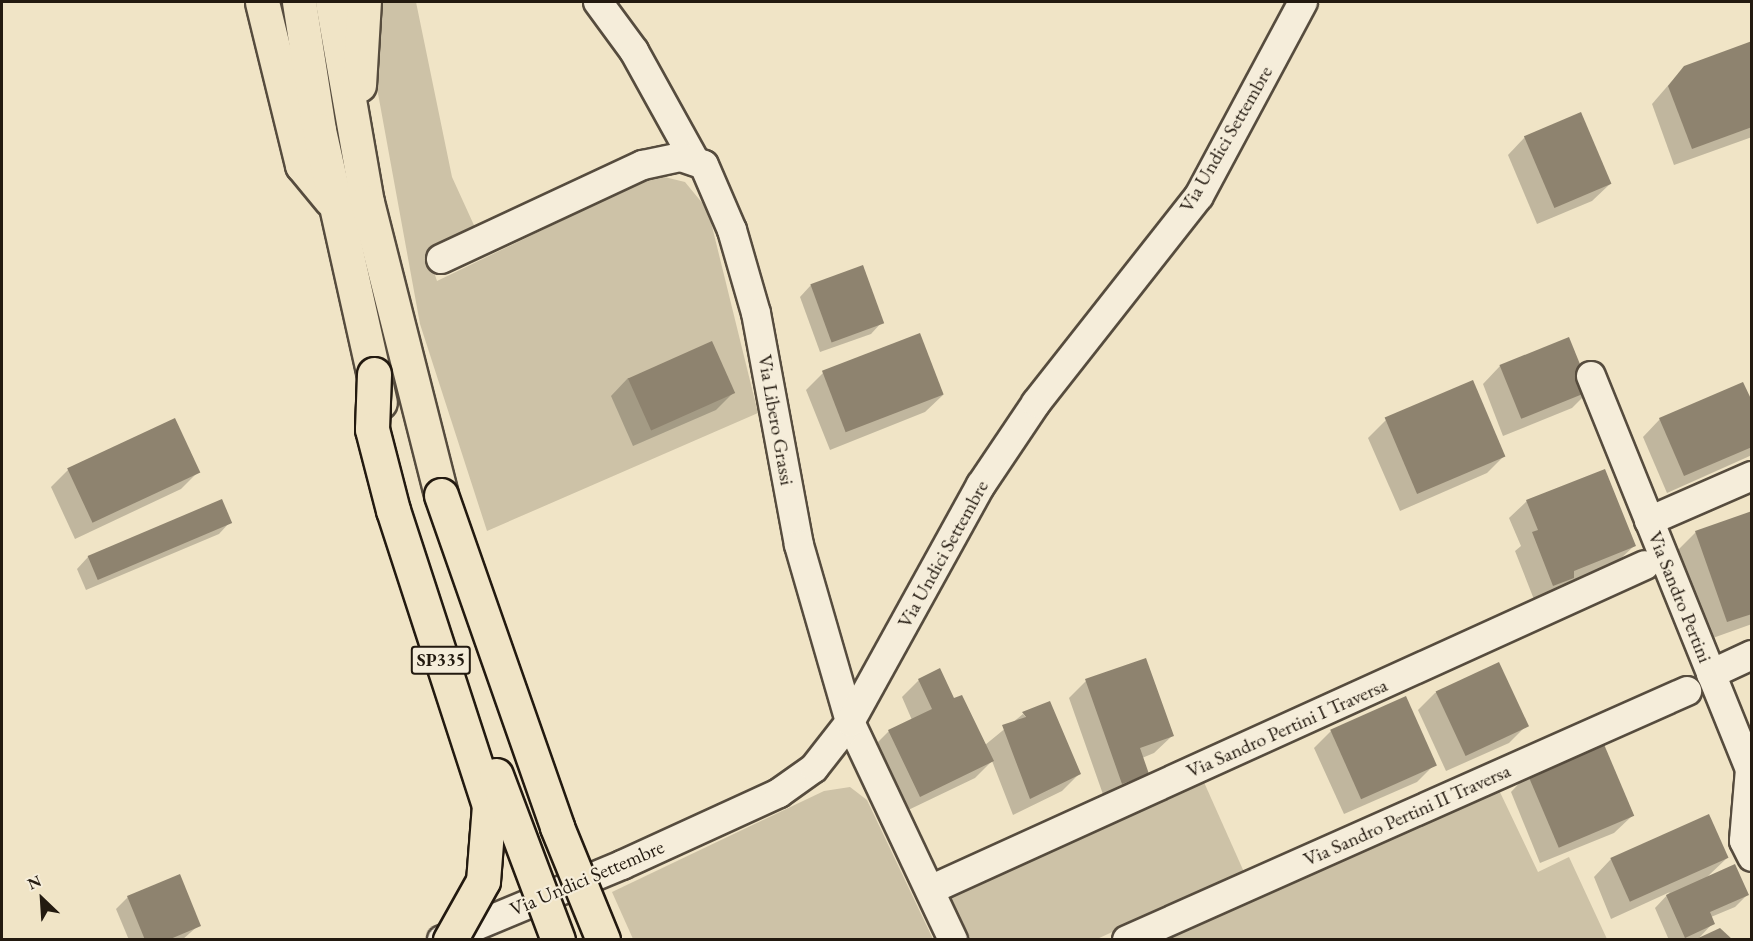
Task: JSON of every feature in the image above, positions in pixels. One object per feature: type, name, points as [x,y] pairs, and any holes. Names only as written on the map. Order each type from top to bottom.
[{"type":"highway","points":[[262,2],[302,165],[336,205]]},
{"type":"highway","name":"SP335","points":[[299,2],[319,130],[404,510],[464,690],[558,939]]},
{"type":"highway","name":"SP335","points":[[332,2],[356,144],[441,495],[557,827],[603,939]]},
{"type":"highway","points":[[356,144],[364,2]]},
{"type":"highway","name":"SP335","points":[[374,374],[372,429],[393,510],[489,805],[483,881],[450,939]]},
{"type":"street","name":"Via Libero Grassi","points":[[598,2],[634,51],[695,161],[704,165],[732,230],[756,313],[799,545],[850,722],[953,939]]},
{"type":"street","name":"Via Undici Settembre","points":[[442,939],[622,865],[779,793],[814,768],[850,722],[981,485],[1036,403],[1199,196],[1303,2]]},
{"type":"street","points":[[441,259],[643,165],[681,157],[695,161]]},
{"type":"street","name":"Via Sandro Pertini","points":[[1591,376],[1750,769],[1744,841],[1752,857]]},
{"type":"street","name":"Via Sandro Pertini","points":[[1649,521],[1752,476]]},
{"type":"street","name":"Via Sandro Pertini I Traversa","points":[[930,890],[1645,565]]},
{"type":"street","name":"Via Sandro Pertini","points":[[1711,674],[1752,656]]},
{"type":"street","name":"Via Sandro Pertini II Traversa","points":[[1127,939],[1687,691]]},
{"type":"shaded area","points":[[372,2],[416,2],[452,177],[478,234],[429,257],[437,281],[656,175],[685,182],[708,210],[758,413],[487,531],[420,324],[377,88]]},
{"type":"shaded area","points":[[1203,780],[1244,872],[1097,939],[964,939],[944,896]]},
{"type":"shaded area","points":[[850,787],[867,800],[933,939],[633,939],[612,892],[824,791]]},
{"type":"shaded area","points":[[1498,788],[1538,872],[1569,857],[1607,939],[1161,940]]},
{"type":"building","points":[[1752,41],[1752,127],[1692,149],[1668,86],[1684,66]]},
{"type":"building","points":[[1581,112],[1611,184],[1554,208],[1524,136]]},
{"type":"building","points":[[863,265],[884,323],[832,342],[810,284]]},
{"type":"building","points":[[920,333],[944,395],[846,432],[822,371]]},
{"type":"building","points":[[1569,337],[1591,391],[1521,419],[1499,365]]},
{"type":"building","points":[[712,341],[735,393],[651,430],[628,378]]},
{"type":"building","points":[[1473,380],[1505,456],[1417,494],[1385,418]]},
{"type":"building","points":[[1743,382],[1752,401],[1752,447],[1684,476],[1659,418]]},
{"type":"building","points":[[175,418],[200,472],[93,523],[67,468]]},
{"type":"building","points":[[1605,469],[1636,546],[1574,571],[1574,578],[1553,586],[1532,532],[1538,530],[1526,500]]},
{"type":"building","points":[[222,499],[232,523],[98,580],[88,556]]},
{"type":"building","points":[[1752,511],[1752,614],[1727,622],[1695,531]]},
{"type":"building","points":[[1146,658],[1174,736],[1140,748],[1149,774],[1122,784],[1085,679]]},
{"type":"building","points":[[1499,662],[1529,726],[1466,756],[1436,692]]},
{"type":"building","points":[[940,668],[954,698],[962,695],[994,761],[920,797],[888,730],[932,709],[918,679]]},
{"type":"building","points":[[1406,696],[1437,765],[1361,799],[1330,730]]},
{"type":"building","points":[[1050,701],[1081,774],[1030,799],[1002,725],[1026,717],[1022,712]]},
{"type":"building","points":[[1603,742],[1634,816],[1559,848],[1528,774]]},
{"type":"building","points":[[1709,814],[1729,858],[1630,902],[1610,858]]},
{"type":"building","points":[[1735,864],[1749,895],[1710,912],[1715,924],[1685,938],[1666,895]]},
{"type":"building","points":[[180,874],[201,926],[168,940],[145,940],[127,896]]},
{"type":"building","points":[[1720,928],[1733,940],[1694,940]]}]
